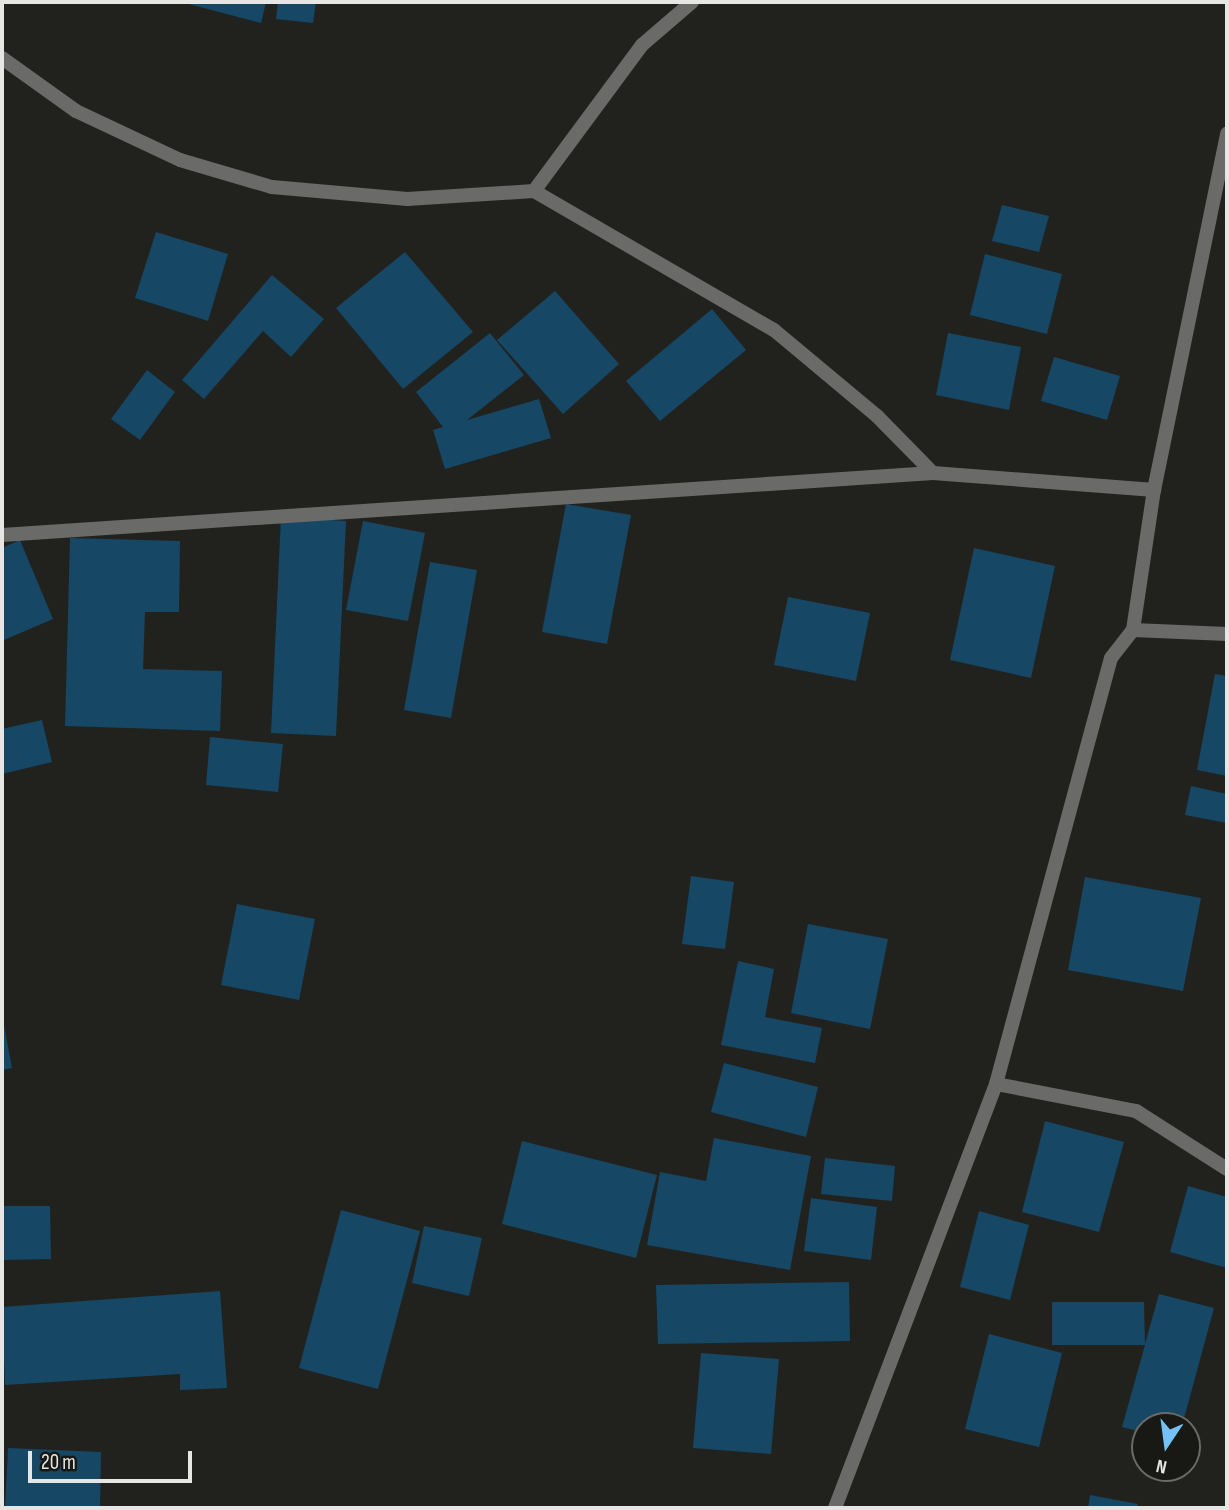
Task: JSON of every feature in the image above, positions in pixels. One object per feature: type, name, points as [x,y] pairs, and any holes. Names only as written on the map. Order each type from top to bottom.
[{"type":"street","points":[[534,191],[642,45],[692,2]]},
{"type":"street","points":[[2,58],[76,111],[180,160],[271,187],[407,199],[534,191],[774,330],[877,416],[933,473]]},
{"type":"street","points":[[835,1508],[996,1084],[1111,658],[1133,629],[1154,490],[1227,142]]},
{"type":"street","points":[[2,535],[933,473],[1154,490]]},
{"type":"street","points":[[1133,629],[1227,634]]},
{"type":"street","points":[[996,1084],[1136,1111],[1227,1169]]},
{"type":"building","points":[[181,2],[266,2],[261,23]]},
{"type":"building","points":[[278,2],[316,2],[313,23],[276,19]]},
{"type":"building","points":[[1002,205],[1049,216],[1039,252],[992,241]]},
{"type":"building","points":[[156,232],[228,254],[208,321],[135,298]]},
{"type":"building","points":[[405,252],[473,332],[403,389],[336,308]]},
{"type":"building","points":[[985,254],[1062,274],[1047,334],[970,315]]},
{"type":"building","points":[[272,275],[324,319],[291,357],[263,331],[204,399],[182,380]]},
{"type":"building","points":[[555,291],[619,364],[563,414],[497,340]]},
{"type":"building","points":[[712,309],[746,350],[660,421],[626,381]]},
{"type":"building","points":[[490,333],[524,375],[467,420],[539,399],[551,438],[445,469],[433,430],[443,427],[416,392]]},
{"type":"building","points":[[948,333],[1021,347],[1009,410],[936,395]]},
{"type":"building","points":[[1054,357],[1120,376],[1107,420],[1041,401]]},
{"type":"building","points":[[147,370],[175,392],[140,440],[111,419]]},
{"type":"building","points":[[566,504],[631,515],[607,644],[542,632]]},
{"type":"building","points":[[281,517],[346,521],[336,736],[271,733]]},
{"type":"building","points":[[363,521],[425,533],[408,621],[346,610]]},
{"type":"building","points":[[70,538],[180,541],[179,612],[145,612],[143,669],[222,671],[220,731],[65,726]]},
{"type":"building","points":[[20,540],[53,619],[4,640],[2,548]]},
{"type":"building","points":[[974,548],[1055,566],[1031,678],[950,660]]},
{"type":"building","points":[[430,562],[477,570],[451,718],[404,710]]},
{"type":"building","points":[[788,597],[870,613],[856,681],[774,665]]},
{"type":"building","points":[[1215,674],[1227,676],[1227,776],[1197,770]]},
{"type":"building","points":[[42,720],[52,762],[2,774],[2,729]]},
{"type":"building","points":[[210,737],[283,744],[278,792],[206,785]]},
{"type":"building","points":[[1191,786],[1227,794],[1227,823],[1185,815]]},
{"type":"building","points":[[691,876],[734,882],[725,949],[682,944]]},
{"type":"building","points":[[1085,877],[1201,898],[1183,991],[1068,970]]},
{"type":"building","points":[[237,904],[315,919],[299,1000],[221,985]]},
{"type":"building","points":[[808,924],[888,939],[870,1029],[791,1013]]},
{"type":"building","points":[[738,961],[774,969],[765,1017],[822,1028],[815,1063],[721,1045]]},
{"type":"building","points":[[2,1015],[12,1068],[2,1070]]},
{"type":"building","points":[[724,1063],[818,1087],[806,1137],[711,1112]]},
{"type":"building","points":[[1045,1121],[1124,1142],[1099,1232],[1022,1212]]},
{"type":"building","points":[[714,1138],[811,1156],[790,1270],[647,1245],[660,1172],[706,1181]]},
{"type":"building","points":[[522,1141],[657,1175],[636,1258],[502,1224]]},
{"type":"building","points":[[825,1158],[895,1166],[892,1201],[821,1194]]},
{"type":"building","points":[[1188,1186],[1227,1197],[1227,1268],[1170,1252]]},
{"type":"building","points":[[811,1198],[877,1207],[871,1260],[804,1251]]},
{"type":"building","points":[[2,1206],[50,1206],[51,1259],[2,1260]]},
{"type":"building","points":[[341,1210],[420,1231],[378,1389],[299,1368]]},
{"type":"building","points":[[979,1211],[1029,1225],[1010,1300],[960,1287]]},
{"type":"building","points":[[424,1226],[482,1238],[469,1296],[412,1283]]},
{"type":"building","points":[[849,1282],[850,1341],[658,1344],[656,1285]]},
{"type":"building","points":[[220,1291],[227,1388],[180,1390],[180,1374],[5,1385],[2,1307]]},
{"type":"building","points":[[1159,1294],[1214,1308],[1186,1412],[1131,1412],[1131,1429],[1122,1427],[1145,1345],[1052,1345],[1052,1302],[1144,1302],[1145,1344]]},
{"type":"building","points":[[989,1334],[1062,1353],[1039,1447],[965,1429]]},
{"type":"building","points":[[701,1353],[779,1359],[771,1454],[693,1448]]},
{"type":"building","points":[[8,1448],[101,1452],[100,1508],[5,1508]]},
{"type":"building","points":[[1090,1495],[1138,1504],[1137,1508],[1088,1508]]}]
